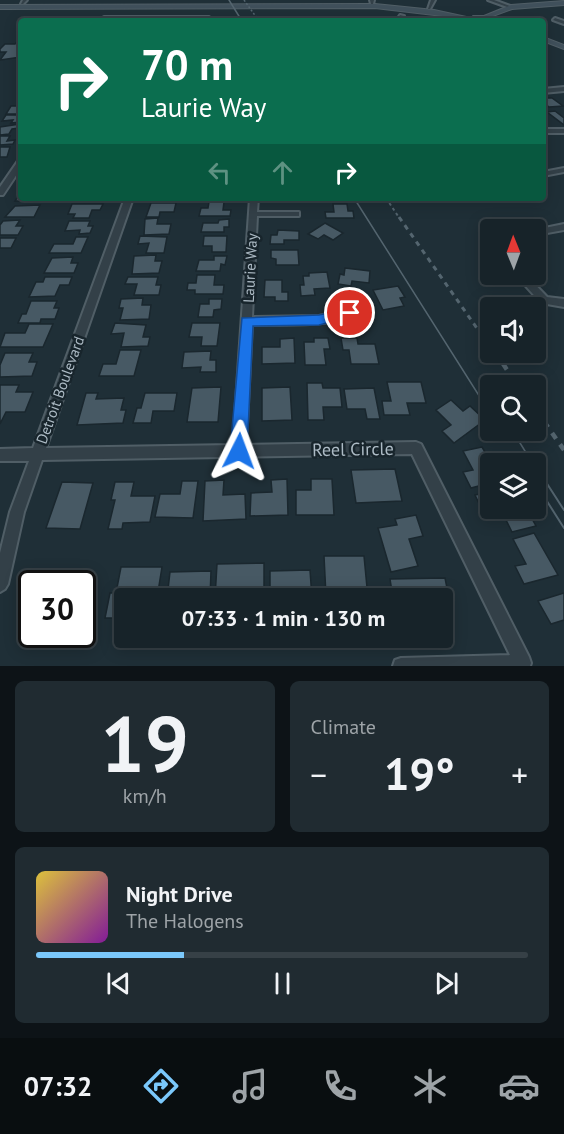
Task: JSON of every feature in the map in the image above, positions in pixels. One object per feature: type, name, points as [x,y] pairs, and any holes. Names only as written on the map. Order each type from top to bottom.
[{"type":"main road","points":[[55,6],[114,3],[372,2],[429,8],[472,18]]},
{"type":"main road","points":[[486,18],[511,7],[548,2],[564,3]]},
{"type":"main road","points":[[0,6],[22,3],[75,5]]},
{"type":"main road","points":[[22,3],[55,6],[114,3],[366,6],[426,10],[470,18]]},
{"type":"main road","points":[[546,34],[564,41]]},
{"type":"main road","points":[[546,40],[564,47]]},
{"type":"street","points":[[429,8],[433,0]]},
{"type":"street","points":[[490,0],[511,7]]},
{"type":"street","points":[[104,18],[114,3]]},
{"type":"street","points":[[564,17],[555,19],[564,22]]},
{"type":"street","points":[[546,91],[564,89]]},
{"type":"street","points":[[546,131],[564,131]]},
{"type":"street","points":[[0,193],[18,167]]},
{"type":"street","points":[[546,173],[564,170]]},
{"type":"street","name":"Detroit Boulevard","points":[[0,584],[7,545],[37,454],[128,201]]},
{"type":"street","name":"Laurie Way","points":[[239,451],[254,201]]},
{"type":"street","name":"Laurie Way","points":[[253,214],[296,214]]},
{"type":"street","points":[[546,230],[564,227]]},
{"type":"street","points":[[530,285],[544,300],[564,303]]},
{"type":"street","name":"Laurie Way","points":[[246,321],[319,320],[350,313]]},
{"type":"street","name":"Reel Circle","points":[[0,455],[416,448],[523,663],[401,666]]},
{"type":"building","points":[[18,41],[18,57],[0,60],[6,52],[0,52],[0,49],[5,44],[15,44]]},
{"type":"building","points":[[546,98],[552,98],[563,106],[549,107],[546,104]]},
{"type":"building","points":[[11,106],[18,106],[18,114],[6,114]]},
{"type":"building","points":[[555,111],[564,118],[564,125],[547,112]]},
{"type":"building","points":[[6,115],[18,115],[18,122],[11,123],[13,120],[2,121]]},
{"type":"building","points":[[18,124],[18,128],[12,129],[9,134],[0,135],[0,127]]},
{"type":"building","points":[[0,136],[10,136],[7,141],[15,140],[13,144],[0,145]]},
{"type":"building","points":[[0,147],[10,147],[7,157],[0,157]]},
{"type":"building","points":[[209,202],[224,202],[223,210],[231,210],[230,216],[199,216],[201,208],[208,208]]},
{"type":"building","points":[[151,203],[176,203],[174,212],[160,212],[159,217],[146,217]]},
{"type":"building","points":[[72,204],[103,204],[100,210],[92,210],[89,218],[73,218],[75,214],[68,214]]},
{"type":"building","points":[[333,204],[347,204],[348,211],[353,211],[354,218],[326,218],[325,212],[334,212]]},
{"type":"building","points":[[40,205],[34,217],[5,217],[15,206]]},
{"type":"building","points":[[158,218],[157,224],[171,224],[169,234],[144,235],[145,219]]},
{"type":"building","points":[[229,219],[229,227],[224,227],[224,232],[201,232],[203,223],[218,223],[219,220]]},
{"type":"building","points":[[20,220],[16,226],[23,226],[18,235],[0,235],[0,225],[3,221]]},
{"type":"building","points":[[69,221],[90,221],[88,226],[93,226],[90,233],[79,234],[80,230],[65,231]]},
{"type":"building","points":[[325,223],[343,233],[333,240],[324,235],[318,239],[308,234]]},
{"type":"building","points":[[278,230],[299,231],[299,240],[284,240],[284,244],[270,244],[271,235],[277,235]]},
{"type":"building","points":[[140,236],[167,237],[164,253],[146,253],[149,243],[138,244]]},
{"type":"building","points":[[204,236],[227,236],[226,252],[212,252],[212,246],[203,246]]},
{"type":"building","points":[[76,237],[88,237],[81,253],[49,253],[54,244],[73,244]]},
{"type":"building","points":[[0,238],[16,238],[11,248],[0,248]]},
{"type":"building","points":[[271,250],[298,250],[299,265],[276,265],[276,259],[271,258]]},
{"type":"building","points":[[156,255],[155,261],[162,261],[159,273],[132,274],[134,256]]},
{"type":"building","points":[[214,256],[227,256],[225,265],[221,264],[220,271],[196,271],[199,260],[214,260]]},
{"type":"building","points":[[73,257],[71,263],[78,263],[74,273],[44,273],[52,258]]},
{"type":"building","points":[[345,268],[370,271],[369,283],[352,281],[351,286],[338,284],[340,274],[344,275]]},
{"type":"building","points":[[327,272],[330,288],[314,289],[315,295],[301,296],[300,285],[304,285],[303,276],[309,276],[309,273]]},
{"type":"building","points":[[197,275],[215,275],[214,285],[224,285],[223,294],[195,294],[195,290],[187,290],[188,283],[196,283]]},
{"type":"building","points":[[45,277],[72,277],[69,285],[60,285],[55,296],[29,297],[36,282],[43,282]]},
{"type":"building","points":[[128,277],[158,277],[156,285],[161,285],[159,295],[134,295],[137,284],[125,284]]},
{"type":"building","points":[[265,280],[282,280],[282,292],[288,292],[288,301],[275,301],[275,297],[264,297]]},
{"type":"building","points":[[398,286],[405,297],[400,298],[404,306],[383,310],[373,290]]},
{"type":"building","points":[[143,298],[142,305],[151,305],[149,319],[120,320],[123,308],[119,308],[121,299]]},
{"type":"building","points":[[209,299],[222,299],[221,309],[214,310],[213,317],[198,317],[200,304],[209,304]]},
{"type":"building","points":[[31,301],[57,301],[54,308],[59,308],[55,319],[41,319],[40,323],[18,323],[22,314],[26,314]]},
{"type":"building","points":[[115,323],[146,325],[143,337],[150,337],[148,346],[121,347],[124,333],[111,334]]},
{"type":"building","points":[[192,323],[220,323],[217,346],[201,346],[202,337],[189,337]]},
{"type":"building","points":[[29,324],[53,324],[43,347],[0,347],[5,333],[25,333]]},
{"type":"building","points":[[294,338],[295,363],[262,364],[262,347],[280,347],[280,339]]},
{"type":"building","points":[[314,338],[328,338],[330,349],[324,349],[326,365],[305,365],[304,342],[314,342]]},
{"type":"building","points":[[341,338],[357,338],[358,344],[375,344],[379,364],[351,364],[349,350],[343,350]]},
{"type":"building","points":[[120,350],[141,350],[134,376],[99,376],[103,364],[116,364]]},
{"type":"building","points":[[211,351],[210,360],[216,360],[216,372],[200,372],[201,367],[182,368],[184,352]]},
{"type":"building","points":[[5,353],[33,353],[29,362],[37,362],[32,376],[0,377],[0,365]]},
{"type":"building","points":[[387,382],[421,382],[426,403],[407,403],[410,415],[384,415],[382,401],[391,401]]},
{"type":"building","points":[[307,383],[322,383],[323,388],[340,388],[342,407],[323,407],[324,420],[308,420]]},
{"type":"building","points":[[0,385],[19,385],[16,392],[33,392],[25,412],[6,412],[0,424]]},
{"type":"building","points":[[221,387],[218,422],[187,422],[192,388]]},
{"type":"building","points":[[290,387],[292,420],[262,421],[262,388]]},
{"type":"building","points":[[374,388],[380,419],[367,419],[365,409],[347,409],[344,389]]},
{"type":"building","points":[[86,393],[98,393],[96,399],[124,398],[121,410],[126,410],[123,423],[77,425]]},
{"type":"building","points":[[145,393],[177,393],[174,411],[153,411],[151,423],[133,423],[137,408],[141,408]]},
{"type":"building","points":[[451,400],[463,411],[470,406],[480,415],[480,424],[454,443],[442,431],[451,425],[436,410]]},
{"type":"building","points":[[482,447],[486,453],[480,453],[480,486],[471,488],[463,472],[473,470],[463,451]]},
{"type":"building","points":[[395,469],[402,501],[356,503],[351,470]]},
{"type":"building","points":[[287,479],[288,515],[250,516],[251,493],[272,492],[271,480]]},
{"type":"building","points":[[311,479],[332,479],[334,515],[296,515],[296,490],[311,490]]},
{"type":"building","points":[[224,480],[223,495],[245,494],[246,519],[203,521],[205,481]]},
{"type":"building","points":[[182,481],[198,481],[193,518],[155,517],[160,494],[180,494]]},
{"type":"building","points":[[62,482],[93,483],[80,529],[46,528]]},
{"type":"building","points":[[115,482],[134,482],[131,496],[155,496],[150,522],[123,523],[122,529],[108,529],[115,500],[111,500]]},
{"type":"building","points":[[480,494],[480,506],[475,495]]},
{"type":"building","points":[[416,515],[423,536],[409,539],[418,566],[391,572],[378,528],[397,525],[395,519]]},
{"type":"building","points":[[506,519],[532,519],[536,526],[512,532]]},
{"type":"building","points":[[534,533],[558,575],[524,584],[515,566],[526,564],[513,539]]},
{"type":"building","points":[[324,556],[364,556],[367,588],[326,588]]},
{"type":"building","points":[[264,563],[264,588],[216,588],[217,564]]},
{"type":"building","points":[[121,567],[162,567],[159,588],[117,588]]},
{"type":"building","points":[[310,570],[311,588],[270,588],[270,571]]},
{"type":"building","points":[[211,571],[210,588],[168,588],[170,572]]},
{"type":"building","points":[[445,578],[447,588],[391,588],[390,579]]},
{"type":"building","points":[[110,593],[114,593],[114,618],[105,618]]},
{"type":"building","points":[[564,593],[564,620],[551,624],[538,601]]},
{"type":"tram line","points":[[229,0],[240,18]]},
{"type":"tram line","points":[[356,201],[480,397]]},
{"type":"tram line","points":[[519,441],[526,453]]},
{"type":"tram line","points":[[546,482],[564,510]]},
{"type":"tram line","points":[[546,500],[564,528]]},
{"type":"railway","points":[[244,0],[257,18]]},
{"type":"railway","points":[[388,201],[400,219]]},
{"type":"railway","points":[[399,217],[480,333]]},
{"type":"railway","points":[[502,363],[511,375]]},
{"type":"railway","points":[[546,424],[564,450]]},
{"type":"route","points":[[239,451],[246,321],[319,320],[350,313]]}]
